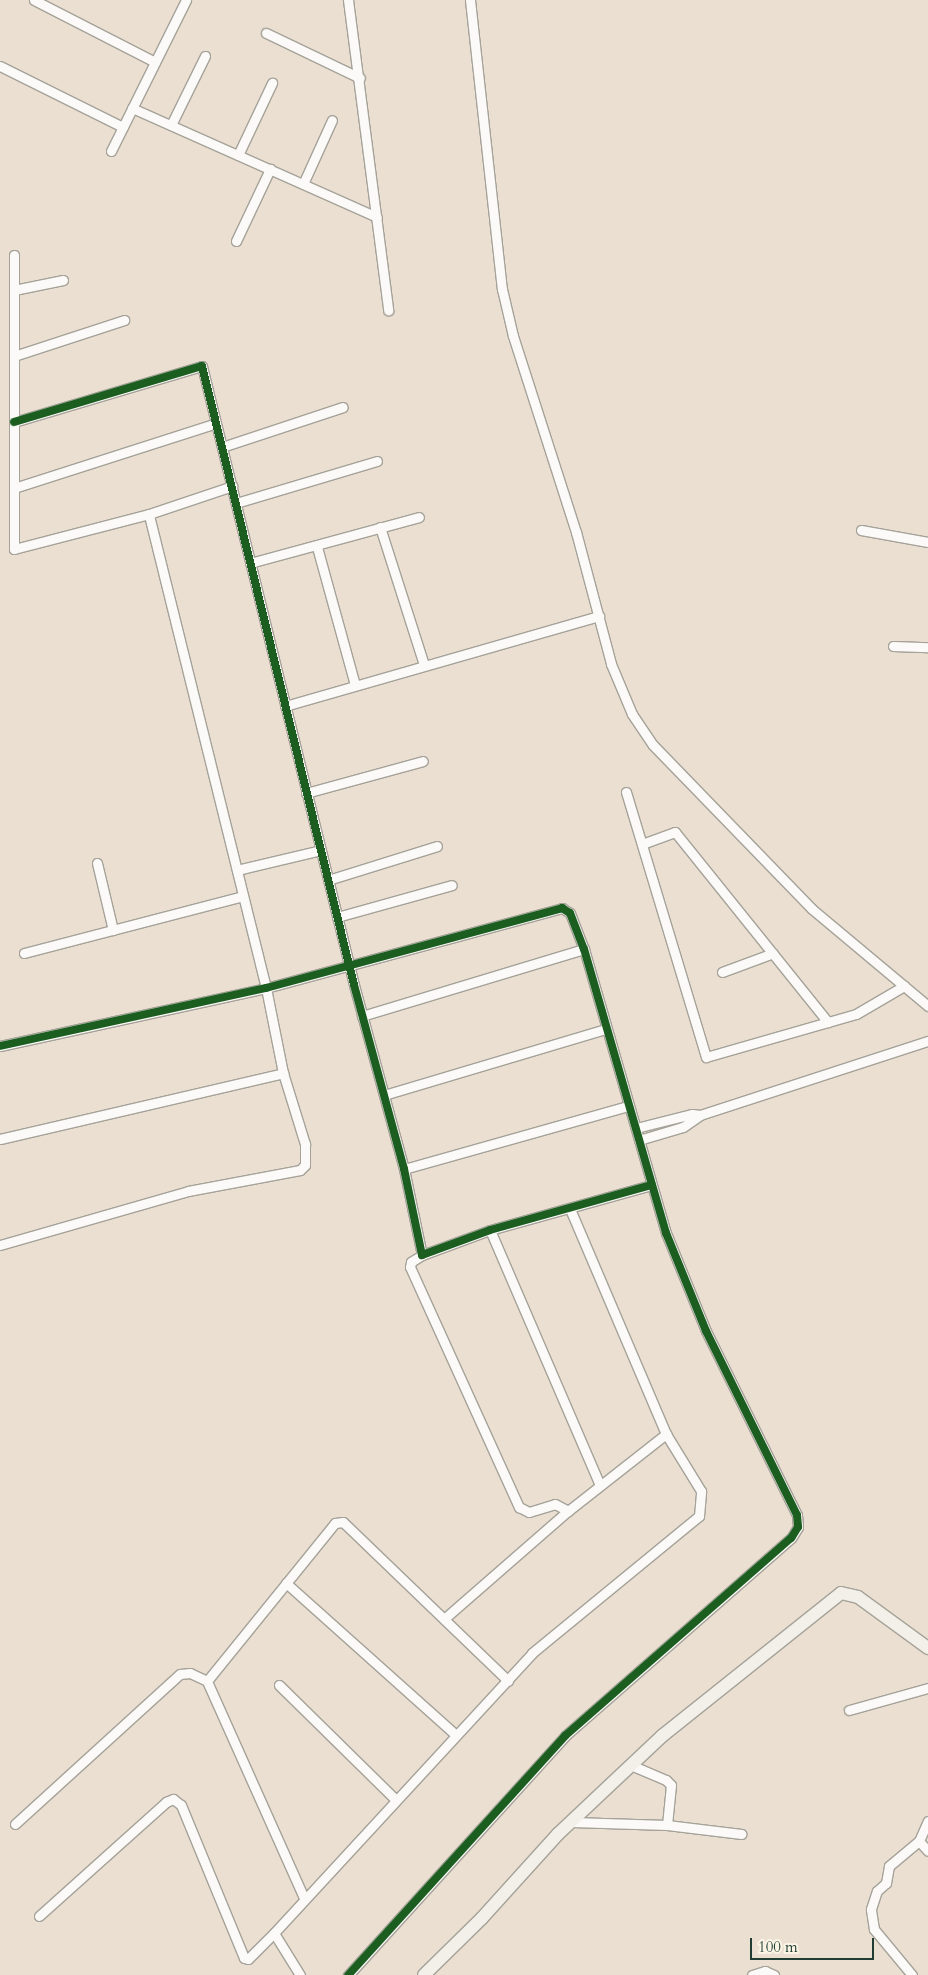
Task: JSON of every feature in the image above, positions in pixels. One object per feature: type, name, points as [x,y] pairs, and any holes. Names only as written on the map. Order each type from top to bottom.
[{"type":"street","points":[[34,0],[155,62]]},
{"type":"street","points":[[111,151],[186,0]]},
{"type":"street","points":[[348,0],[360,78],[388,310]]},
{"type":"street","points":[[470,0],[502,290],[513,336],[576,532],[611,664],[632,714],[653,744],[812,909],[928,1006]]},
{"type":"street","points":[[266,33],[360,78]]},
{"type":"street","points":[[172,126],[205,56]]},
{"type":"street","points":[[0,66],[123,127]]},
{"type":"street","points":[[238,155],[272,83]]},
{"type":"street","points":[[132,108],[377,217]]},
{"type":"street","points":[[302,184],[332,120]]},
{"type":"street","points":[[236,241],[270,170]]},
{"type":"street","points":[[14,254],[14,549],[149,514],[232,486]]},
{"type":"street","points":[[14,290],[63,280]]},
{"type":"street","points":[[14,356],[124,320]]},
{"type":"street","points":[[14,422],[202,366],[320,850],[362,1016],[404,1169],[422,1255]]},
{"type":"street","points":[[222,447],[343,408]]},
{"type":"street","points":[[14,488],[216,422]]},
{"type":"street","points":[[236,503],[377,461]]},
{"type":"street","points":[[0,1245],[188,1191],[300,1170],[305,1165],[305,1144],[283,1073],[266,988],[149,514]]},
{"type":"street","points":[[250,563],[317,547],[419,517]]},
{"type":"street","points":[[380,528],[424,665]]},
{"type":"street","points":[[861,530],[928,542]]},
{"type":"street","points":[[317,547],[355,685]]},
{"type":"street","points":[[285,706],[599,616]]},
{"type":"street","points":[[893,646],[928,647]]},
{"type":"street","points":[[306,793],[423,761]]},
{"type":"street","points":[[626,792],[706,1057],[856,1014],[904,986]]},
{"type":"street","points":[[642,844],[675,832],[828,1022]]},
{"type":"street","points":[[328,880],[438,846]]},
{"type":"street","points":[[237,870],[320,850]]},
{"type":"street","points":[[97,863],[113,930]]},
{"type":"street","points":[[337,917],[452,885]]},
{"type":"street","points":[[24,953],[243,896]]},
{"type":"street","points":[[0,1046],[266,988],[350,967],[553,908],[562,908],[570,913],[584,949],[666,1233],[706,1330],[798,1515],[798,1527],[790,1538],[682,1637],[565,1736],[348,1975]]},
{"type":"street","points":[[362,1016],[584,949]]},
{"type":"street","points":[[722,972],[773,953]]},
{"type":"street","points":[[384,1095],[606,1029]]},
{"type":"street","points":[[639,1140],[683,1127],[700,1115],[928,1041]]},
{"type":"street","points":[[0,1139],[283,1073]]},
{"type":"street","points":[[404,1169],[628,1106]]},
{"type":"street","points":[[636,1128],[692,1114],[700,1115]]},
{"type":"street","points":[[568,1512],[550,1504],[529,1512],[519,1507],[410,1267],[410,1262],[422,1255],[490,1230],[651,1185]]},
{"type":"street","points":[[39,1916],[166,1802],[173,1800],[181,1805],[244,1958],[248,1959],[532,1653],[699,1516],[702,1491],[666,1434],[570,1209]]},
{"type":"street","points":[[490,1230],[600,1485]]},
{"type":"street","points":[[444,1619],[600,1485],[666,1434]]},
{"type":"street","points":[[207,1681],[335,1523],[343,1522],[508,1681]]},
{"type":"street","points":[[286,1583],[456,1734]]},
{"type":"street","points":[[424,1975],[572,1822],[690,1713],[841,1593],[858,1597],[928,1648]]},
{"type":"street","points":[[15,1824],[180,1674],[190,1673],[207,1681],[304,1898]]},
{"type":"street","points":[[279,1684],[396,1800]]},
{"type":"street","points":[[849,1710],[928,1688]]},
{"type":"street","points":[[633,1766],[666,1780],[671,1785],[668,1824]]},
{"type":"street","points":[[912,1975],[881,1941],[871,1919],[877,1891],[886,1883],[889,1866],[918,1841],[928,1821]]},
{"type":"street","points":[[572,1822],[668,1824],[741,1834]]},
{"type":"street","points":[[918,1841],[928,1851]]},
{"type":"street","points":[[274,1933],[300,1975]]},
{"type":"street","points":[[752,1975],[765,1972],[774,1975]]},
{"type":"cycle path","points":[[14,422],[202,366],[354,985],[404,1169],[422,1255],[490,1230],[651,1185]]},
{"type":"cycle path","points":[[0,1046],[266,988],[562,908],[570,913],[584,949],[666,1233],[706,1331],[797,1515],[798,1527],[791,1538],[565,1736],[348,1975]]}]
